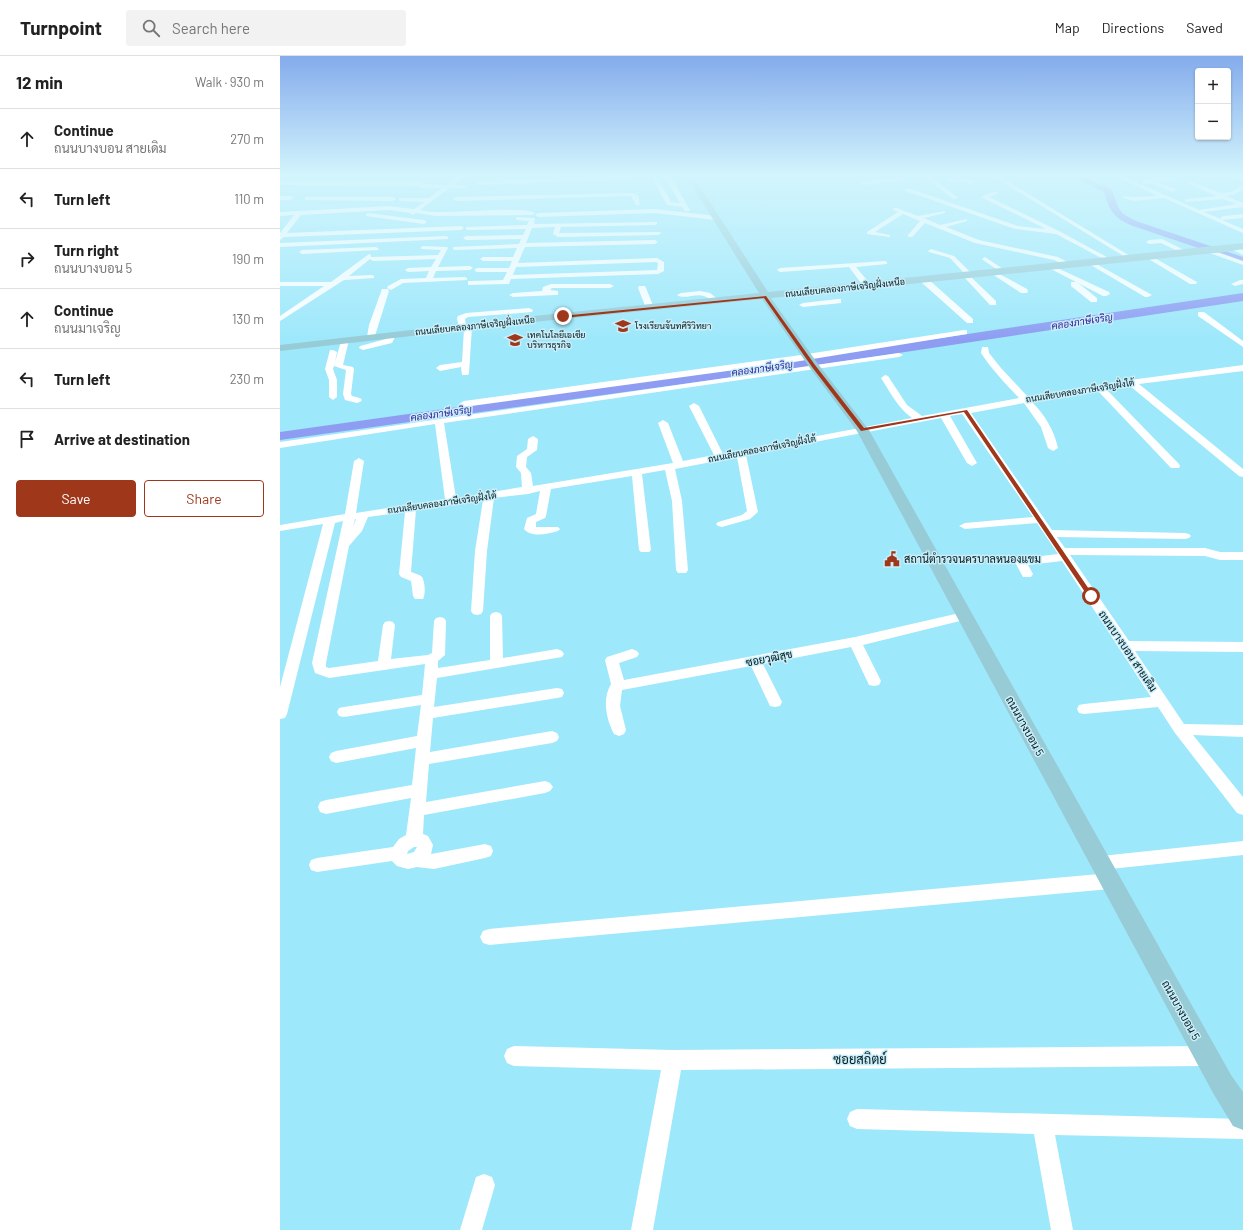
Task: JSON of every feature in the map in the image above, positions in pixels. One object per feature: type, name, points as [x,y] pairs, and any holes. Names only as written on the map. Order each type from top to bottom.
[{"type":"main road","name":"ถนนบางบอน 5","points":[[724,231],[765,296],[797,343],[863,430],[1206,1056],[1243,1116]]},
{"type":"main road","name":"ถนนเลียบคลองภาษีเจริญฝั่งเหนือ","points":[[280,348],[371,337],[867,285],[1229,249],[1243,246]]},
{"type":"street","points":[[281,236],[367,231]]},
{"type":"street","points":[[428,280],[445,248],[419,248],[428,239],[432,231]]},
{"type":"street","points":[[371,337],[373,325],[388,290],[401,281],[428,280],[506,282],[528,231]]},
{"type":"street","points":[[557,231],[556,234],[558,235],[658,233]]},
{"type":"street","points":[[872,231],[869,233],[888,236]]},
{"type":"street","points":[[910,236],[915,231]]},
{"type":"street","points":[[949,231],[979,243],[1056,258],[1070,265]]},
{"type":"street","points":[[1045,231],[1057,232],[1111,261]]},
{"type":"street","points":[[1086,231],[1132,259]]},
{"type":"street","points":[[466,238],[526,236]]},
{"type":"street","points":[[280,245],[446,238]]},
{"type":"street","points":[[1149,242],[1162,241],[1186,253]]},
{"type":"street","points":[[454,248],[656,242]]},
{"type":"street","points":[[292,253],[386,249]]},
{"type":"street","points":[[1229,249],[1243,253]]},
{"type":"street","points":[[931,251],[952,258],[993,303]]},
{"type":"street","points":[[1210,251],[1243,263]]},
{"type":"street","points":[[280,319],[371,258],[440,256],[473,253]]},
{"type":"street","points":[[1149,257],[1193,282]]},
{"type":"street","points":[[477,270],[512,267],[657,260],[661,262],[661,271],[512,267],[483,259]]},
{"type":"street","points":[[985,259],[1024,291]]},
{"type":"street","points":[[780,270],[885,263]]},
{"type":"street","points":[[1091,263],[1148,295]]},
{"type":"street","points":[[851,265],[867,285]]},
{"type":"street","points":[[1049,267],[1106,294]]},
{"type":"street","points":[[1049,267],[1094,300]]},
{"type":"street","points":[[408,270],[470,268]]},
{"type":"street","points":[[342,278],[372,277]]},
{"type":"street","points":[[924,280],[970,321]]},
{"type":"street","points":[[1235,284],[1243,282]]},
{"type":"street","points":[[280,284],[332,284]]},
{"type":"street","points":[[546,293],[546,289],[551,286],[610,286]]},
{"type":"street","points":[[642,288],[650,308]]},
{"type":"street","points":[[440,368],[465,369],[465,327],[461,318],[463,316],[512,301],[555,292]]},
{"type":"street","points":[[681,295],[704,293],[716,301]]},
{"type":"street","points":[[794,293],[808,313]]},
{"type":"street","points":[[512,301],[529,310]]},
{"type":"street","points":[[803,305],[838,301]]},
{"type":"street","points":[[1201,314],[1243,344]]},
{"type":"street","points":[[280,445],[439,422],[593,393],[964,332]]},
{"type":"street","points":[[363,348],[389,341],[392,335]]},
{"type":"street","points":[[333,397],[333,380],[329,369],[340,341]]},
{"type":"street","points":[[340,341],[338,366],[350,369],[347,394],[348,398],[357,400]]},
{"type":"street","points":[[985,349],[985,352],[1002,376],[1026,400],[1049,433],[1053,448]]},
{"type":"street","points":[[464,404],[593,393],[899,355]]},
{"type":"street","name":"ถนนเลียบคลองภาษีเจริญฝั่งใต้","points":[[280,528],[363,514],[528,491],[720,458],[1026,400],[1132,383],[1243,368]]},
{"type":"street","points":[[885,378],[905,408],[911,414],[920,419]]},
{"type":"street","points":[[1132,383],[1243,474]]},
{"type":"street","points":[[1100,388],[1175,466]]},
{"type":"street","points":[[694,406],[720,458]]},
{"type":"street","name":"ถนนบางบอน สายเดิม","points":[[966,411],[1180,729],[1243,808]]},
{"type":"street","points":[[944,415],[972,463]]},
{"type":"street","points":[[439,422],[451,501]]},
{"type":"street","points":[[663,423],[674,465],[682,570]]},
{"type":"street","points":[[528,491],[526,472],[521,467],[522,456],[532,450],[533,439]]},
{"type":"street","points":[[722,524],[746,517],[753,512],[741,453]]},
{"type":"street","points":[[359,461],[350,516],[319,662],[320,670],[329,673],[430,660],[438,655],[440,621]]},
{"type":"street","points":[[637,472],[646,550]]},
{"type":"street","points":[[546,488],[541,516],[531,520],[530,529],[533,531],[554,529]]},
{"type":"street","points":[[477,611],[481,551],[489,497]]},
{"type":"street","points":[[411,508],[405,574],[417,579],[420,596]]},
{"type":"street","points":[[344,545],[358,529],[362,522],[363,514]]},
{"type":"street","points":[[280,714],[330,520]]},
{"type":"street","points":[[965,526],[1039,520]]},
{"type":"street","points":[[1048,534],[1185,536]]},
{"type":"street","points":[[1027,574],[1021,562],[1062,554],[1205,552],[1220,556],[1243,556]]},
{"type":"street","points":[[496,616],[497,664]]},
{"type":"street","name":"ซอยวุฒิสุข","points":[[619,684],[622,686],[630,685],[855,642],[964,616]]},
{"type":"street","points":[[384,666],[390,625]]},
{"type":"street","points":[[855,642],[874,681]]},
{"type":"street","points":[[1124,646],[1243,647]]},
{"type":"street","points":[[431,674],[557,654]]},
{"type":"street","points":[[619,730],[612,699],[614,689],[619,684],[617,682],[612,660],[632,654]]},
{"type":"street","points":[[414,840],[431,674],[430,660]]},
{"type":"street","points":[[755,661],[775,702]]},
{"type":"street","points":[[426,714],[557,693]]},
{"type":"street","points":[[344,712],[428,699]]},
{"type":"street","points":[[1084,710],[1162,702]]},
{"type":"street","points":[[1180,729],[1243,731]]},
{"type":"street","points":[[421,760],[552,737]]},
{"type":"street","points":[[336,757],[423,741]]},
{"type":"street","points":[[416,810],[545,787]]},
{"type":"street","points":[[326,807],[418,790]]},
{"type":"street","points":[[317,865],[398,853],[404,844],[414,840],[422,841],[425,844],[424,853],[417,860]]},
{"type":"street","points":[[490,937],[1106,872],[1243,848]]},
{"type":"street","points":[[398,853],[399,858],[403,862],[417,860],[434,862],[485,851]]},
{"type":"street","name":"ซอยสถิตย์","points":[[514,1056],[673,1060],[1206,1056]]},
{"type":"street","points":[[642,1230],[673,1060]]},
{"type":"street","points":[[857,1119],[1243,1129]]},
{"type":"street","points":[[1043,1125],[1062,1230]]},
{"type":"street","points":[[471,1230],[484,1185]]},
{"type":"water","name":"คลองภาษีเจริญ","points":[[1243,293],[1243,301],[819,365],[280,440],[280,432],[813,357]]},
{"type":"waterway","points":[[1156,231],[1243,260]]},
{"type":"place","name":"โรงเรียนจันทศิริวิทยา","points":[[623,326]]},
{"type":"place","name":"เทคโนโลยีเอเชีย บริหารธุรกิจ","points":[[515,340]]},
{"type":"place","name":"สถานีตำรวจนครบาลหนองแขม","points":[[892,559]]},
{"type":"route","points":[[563,316],[765,296],[797,343],[863,430],[966,411],[1091,596]]}]
